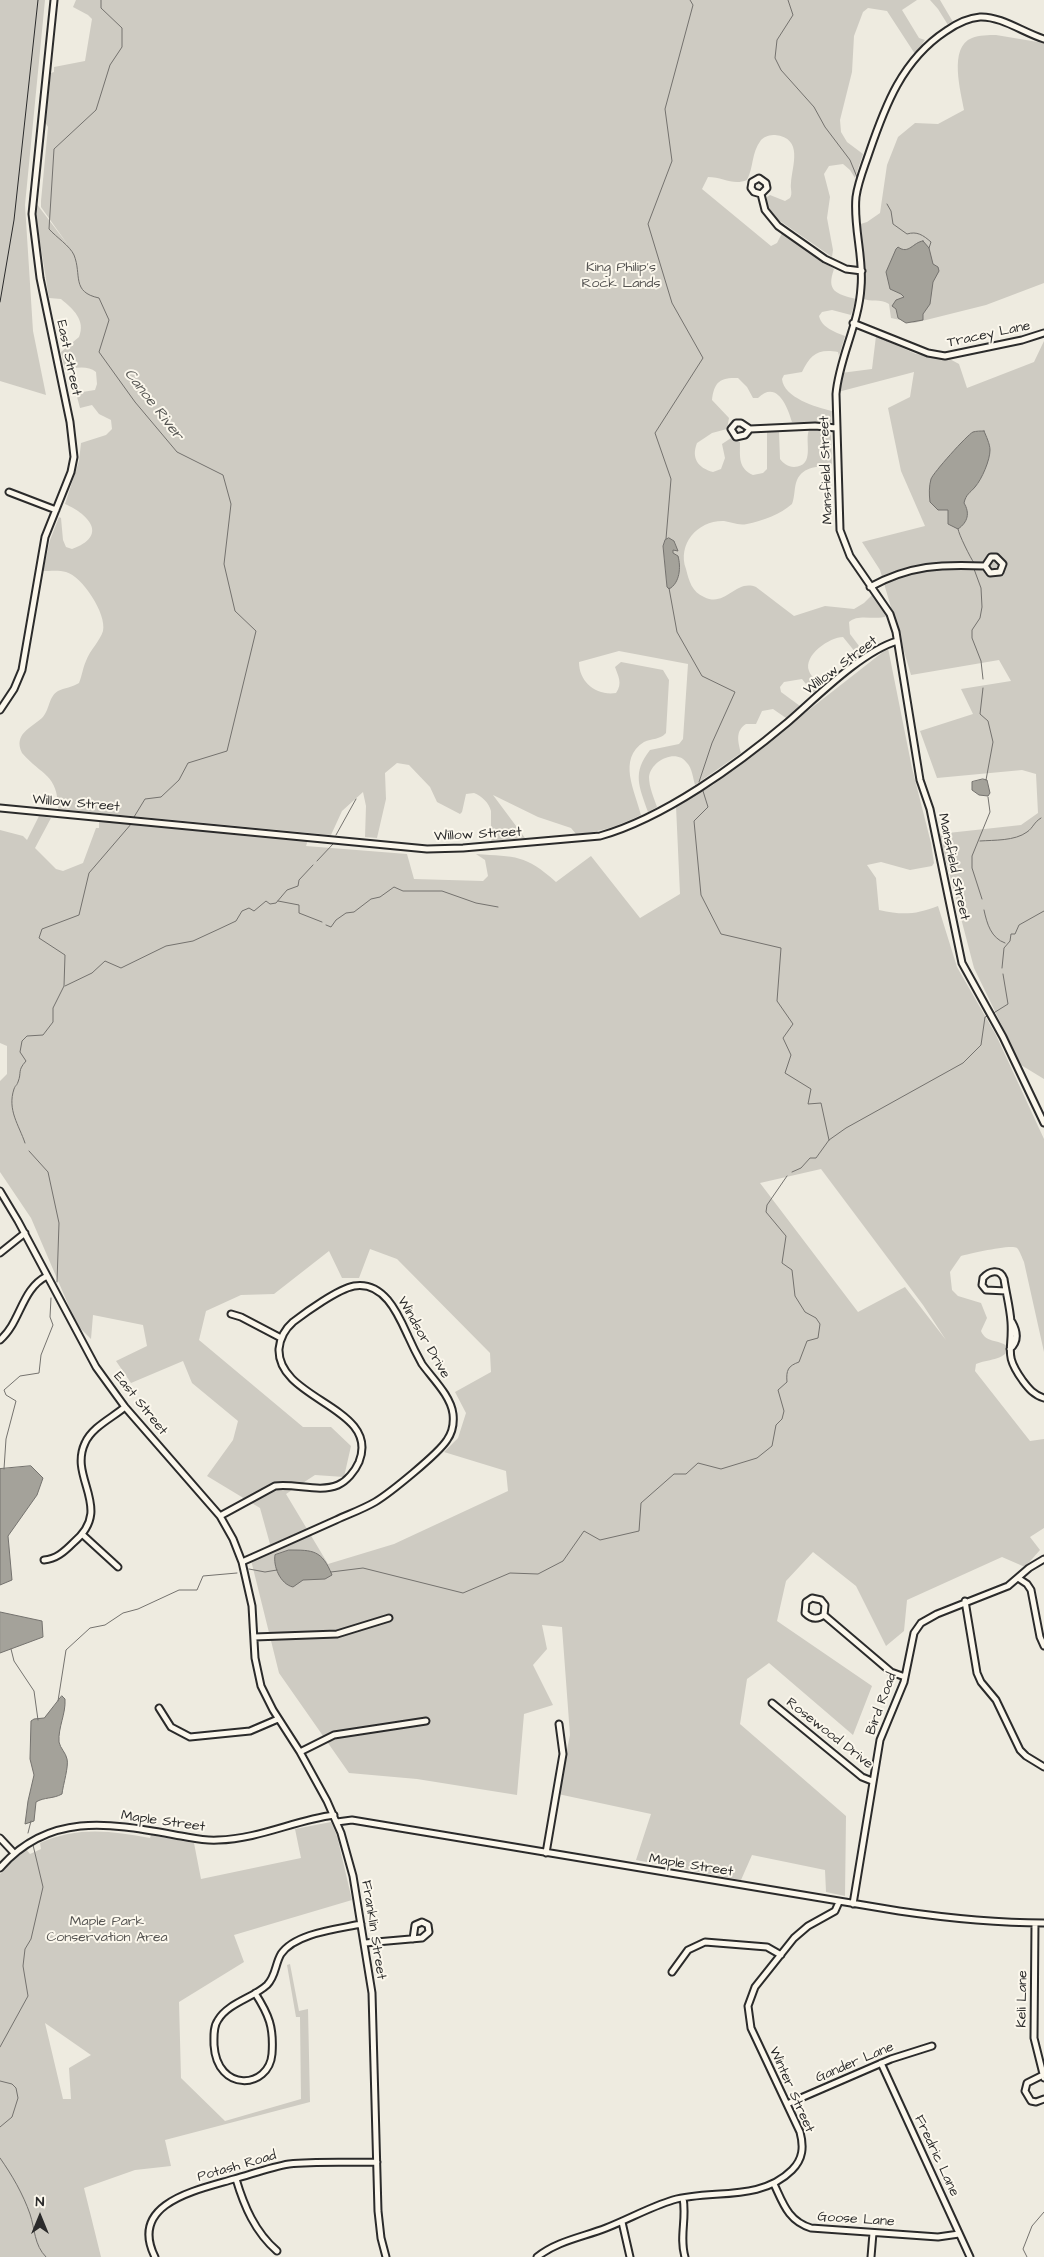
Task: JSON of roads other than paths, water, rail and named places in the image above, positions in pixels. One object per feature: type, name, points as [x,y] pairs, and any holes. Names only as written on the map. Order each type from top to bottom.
[{"type":"street","name":"East Street","points":[[0,710],[14,690],[22,670],[45,537],[71,472],[74,447],[40,278],[32,214],[54,0]]},
{"type":"street","name":"Mansfield Street","points":[[1044,39],[997,20],[978,17],[965,20],[929,43],[916,56],[890,96],[858,184],[856,206],[862,271],[861,289],[838,377],[836,428],[840,530],[850,556],[890,614],[897,641],[920,780],[931,815],[962,963],[991,1015],[1044,1123]]},
{"type":"street","points":[[761,194],[765,210],[778,226],[825,259],[846,269],[862,271]]},
{"type":"street","name":"Tracey Lane","points":[[853,323],[928,353],[945,356],[1022,340],[1044,333]]},
{"type":"street","points":[[750,430],[815,426],[836,428]]},
{"type":"street","points":[[9,492],[56,510]]},
{"type":"street","points":[[870,586],[880,581],[929,566],[986,566]]},
{"type":"street","name":"Willow Street","points":[[0,808],[427,849],[463,848],[600,836],[619,831],[645,818],[714,778],[786,724],[854,667],[884,646],[897,641]]},
{"type":"street","name":"East Street","points":[[0,1191],[25,1233],[95,1365],[125,1408],[220,1516],[233,1539],[242,1562],[249,1588],[254,1628]]},
{"type":"street","points":[[0,1253],[25,1233]]},
{"type":"street","points":[[1006,1291],[986,1290],[982,1285],[982,1280],[985,1275],[992,1272],[1000,1272],[1004,1277],[1011,1320],[1016,1337],[1015,1344],[1010,1349],[1012,1367],[1030,1390],[1044,1398]]},
{"type":"street","points":[[0,1340],[9,1329],[31,1288],[47,1276]]},
{"type":"street","name":"Windsor Drive","points":[[242,1562],[381,1498],[443,1445],[450,1436],[452,1410],[449,1402],[418,1356],[391,1303],[379,1292],[364,1286],[354,1286],[344,1290],[292,1323],[281,1338]]},
{"type":"street","points":[[220,1516],[275,1486],[290,1485],[325,1488],[338,1485],[354,1471],[359,1460],[362,1443],[352,1424],[303,1388],[286,1372],[279,1350],[281,1338],[241,1317],[231,1314]]},
{"type":"street","points":[[44,1560],[57,1556],[83,1535],[89,1524],[92,1515],[91,1500],[82,1462],[84,1446],[92,1432],[125,1408]]},
{"type":"street","points":[[83,1535],[118,1567]]},
{"type":"street","name":"Bird Road","points":[[854,1904],[872,1781],[882,1732],[905,1677],[910,1644],[917,1627],[926,1619],[1004,1588],[1029,1568],[1044,1559]]},
{"type":"street","points":[[1018,1578],[1025,1582],[1031,1590],[1040,1637],[1044,1646]]},
{"type":"street","points":[[812,1598],[821,1600],[825,1605],[824,1615],[816,1619],[810,1617],[805,1612],[806,1602],[812,1598]]},
{"type":"street","points":[[965,1602],[968,1628],[979,1678],[996,1700],[1020,1750],[1031,1760],[1044,1767]]},
{"type":"street","points":[[824,1615],[892,1672],[905,1677]]},
{"type":"street","points":[[254,1637],[337,1634],[389,1618]]},
{"type":"street","name":"Franklin Street","points":[[254,1628],[259,1678],[269,1703],[319,1784],[337,1822],[350,1864],[365,1943],[372,2000],[379,2227],[386,2257]]},
{"type":"street","name":"Rosewood Drive","points":[[772,1703],[862,1777],[872,1781]]},
{"type":"street","points":[[159,1708],[171,1727],[190,1737],[250,1731],[278,1718]]},
{"type":"street","points":[[300,1752],[334,1735],[426,1721]]},
{"type":"street","points":[[546,1853],[563,1754],[559,1724]]},
{"type":"street","name":"Maple Street","points":[[0,1868],[24,1845],[46,1833],[79,1825],[116,1826],[217,1840],[262,1834],[334,1815]]},
{"type":"street","name":"Maple Street","points":[[337,1822],[352,1820],[940,1917],[1044,1923]]},
{"type":"street","points":[[0,1838],[14,1853]]},
{"type":"street","name":"Winter Street","points":[[537,2257],[558,2244],[622,2222],[654,2206],[683,2198],[751,2191],[774,2184],[796,2166],[802,2152],[801,2137],[751,2028],[748,2006],[752,1992],[801,1931],[835,1911],[840,1902]]},
{"type":"street","name":"Keli Lane","points":[[1035,1923],[1034,2038],[1043,2077],[1027,2083],[1025,2091],[1032,2101],[1036,2102],[1044,2099]]},
{"type":"street","points":[[255,1994],[270,2020],[272,2055],[269,2065],[262,2074],[250,2080],[240,2080],[227,2075],[218,2065],[215,2054],[214,2030],[216,2022],[224,2013],[255,1994],[272,1980],[281,1956],[289,1946],[306,1937],[361,1924]]},
{"type":"street","points":[[365,1943],[414,1939]]},
{"type":"street","points":[[672,1972],[686,1952],[701,1943],[767,1947],[781,1955]]},
{"type":"street","name":"Gander Lane","points":[[787,2104],[881,2063],[932,2046]]},
{"type":"street","name":"Fredric Lane","points":[[881,2063],[970,2257]]},
{"type":"street","name":"Potash Road","points":[[155,2257],[149,2243],[149,2230],[153,2218],[160,2209],[189,2193],[291,2164],[377,2162]]},
{"type":"street","points":[[236,2179],[242,2200],[256,2226],[266,2241],[277,2251]]},
{"type":"street","name":"Goose Lane","points":[[774,2184],[790,2216],[804,2226],[819,2229],[938,2237],[959,2234]]},
{"type":"street","points":[[683,2198],[685,2217],[681,2241],[685,2257]]},
{"type":"street","points":[[622,2222],[630,2257]]},
{"type":"street","points":[[871,2257],[872,2233]]},
{"type":"waterway","name":"Canoe River","points":[[101,0],[101,8],[122,28],[122,47],[110,65],[96,110],[54,149],[49,229],[74,255],[81,287],[84,292],[99,298],[109,320],[99,352],[135,402],[177,452],[223,475],[231,504],[224,564],[235,611],[256,631],[227,751],[188,763],[179,780],[161,797],[145,799],[134,817]]},
{"type":"waterway","points":[[666,539],[671,479],[655,433],[703,358],[672,303],[648,224],[672,161],[665,109],[693,5],[690,0]]},
{"type":"waterway","points":[[788,0],[793,15],[777,40],[775,58],[781,70],[814,107],[825,127],[850,160],[857,177]]},
{"type":"waterway","points":[[887,204],[891,211],[893,224],[907,234],[917,233],[925,237],[931,242],[929,248]]},
{"type":"waterway","points":[[958,529],[974,563]]},
{"type":"waterway","points":[[974,569],[981,588],[982,607],[980,618],[972,630],[972,638],[981,661],[983,679]]},
{"type":"waterway","points":[[669,588],[677,632],[702,676],[735,692],[712,743],[699,782]]},
{"type":"waterway","points":[[983,688],[980,714],[988,721],[993,742],[986,780]]},
{"type":"waterway","points":[[703,791],[708,807],[694,821],[701,895],[721,934],[781,948],[777,1001],[793,1024],[783,1038],[791,1055],[785,1073],[811,1089],[808,1104],[821,1103],[829,1140]]},
{"type":"waterway","points":[[982,899],[972,868],[972,856],[990,812],[988,797]]},
{"type":"waterway","points":[[336,835],[356,799]]},
{"type":"waterway","points":[[980,841],[1004,840],[1017,837],[1029,830],[1041,818]]},
{"type":"waterway","name":"Canoe River","points":[[25,1143],[12,1104],[14,1089],[26,1061],[20,1052],[22,1041],[27,1036],[43,1035],[53,1022],[53,1008],[64,986],[65,955],[39,938],[42,929],[79,915],[89,873],[132,823]]},
{"type":"waterway","points":[[317,861],[333,844]]},
{"type":"waterway","points":[[65,986],[92,973],[105,961],[121,968],[166,946],[193,941],[219,929],[236,921],[242,911],[249,908],[254,911],[266,901],[270,904],[276,903],[287,890],[298,886],[299,880],[313,865]]},
{"type":"waterway","points":[[326,925],[331,927],[336,920],[346,913],[354,912],[371,899],[380,897],[394,887],[403,891],[442,891],[476,903],[498,907]]},
{"type":"waterway","points":[[278,901],[299,905],[299,913],[322,922]]},
{"type":"waterway","points":[[984,910],[988,925],[993,934],[1005,943]]},
{"type":"waterway","points":[[1002,968],[1004,948],[1010,941],[1011,934],[1015,934],[1019,925],[1044,911]]},
{"type":"waterway","points":[[992,1014],[1008,1004],[1003,974]]},
{"type":"waterway","points":[[792,1172],[801,1168],[810,1158],[816,1158],[829,1140],[846,1128],[963,1063],[981,1045],[985,1017],[988,1016]]},
{"type":"waterway","name":"Canoe River","points":[[29,1151],[48,1172],[59,1223],[57,1282]]},
{"type":"waterway","points":[[331,1572],[363,1568],[463,1593],[510,1573],[538,1574],[563,1561],[584,1531],[600,1540],[639,1531],[641,1503],[674,1474],[686,1474],[698,1463],[721,1469],[757,1458],[772,1446],[776,1425],[782,1419],[784,1411],[778,1390],[787,1382],[788,1369],[799,1362],[807,1341],[818,1338],[820,1324],[816,1318],[805,1312],[795,1296],[792,1270],[782,1263],[786,1236],[766,1212],[767,1205],[787,1176]]},
{"type":"waterway","name":"Canoe River","points":[[4,1469],[6,1439],[16,1401],[6,1395],[4,1390],[20,1376],[39,1373],[41,1355],[53,1325],[50,1317],[51,1298]]},
{"type":"waterway","points":[[249,1569],[265,1572],[277,1570]]},
{"type":"waterway","points":[[58,1701],[66,1650],[90,1628],[105,1625],[123,1613],[138,1609],[179,1590],[197,1590],[203,1576],[237,1573]]},
{"type":"waterway","name":"Canoe River","points":[[11,1649],[14,1661],[34,1691],[38,1720]]},
{"type":"waterway","name":"Canoe River","points":[[28,1833],[31,1821]]},
{"type":"waterway","name":"Canoe River","points":[[0,2047],[28,1996],[23,1966],[25,1949],[31,1939],[43,1887],[33,1845]]},
{"type":"waterway","name":"Canoe River","points":[[0,2081],[12,2084],[16,2088],[18,2098],[12,2117],[0,2127]]},
{"type":"waterway","name":"Canoe River","points":[[0,2158],[24,2199],[37,2242],[46,2257]]},
{"type":"waterway","points":[[1027,2257],[1023,2249],[1032,2226],[1044,2212]]},
{"type":"railway","points":[[0,302],[14,220],[38,0]]},
{"type":"park label","name":"King Philip’s Rock Lands","points":[[621,276]]},
{"type":"park label","name":"Maple Park Conservation Area","points":[[107,1930]]}]
